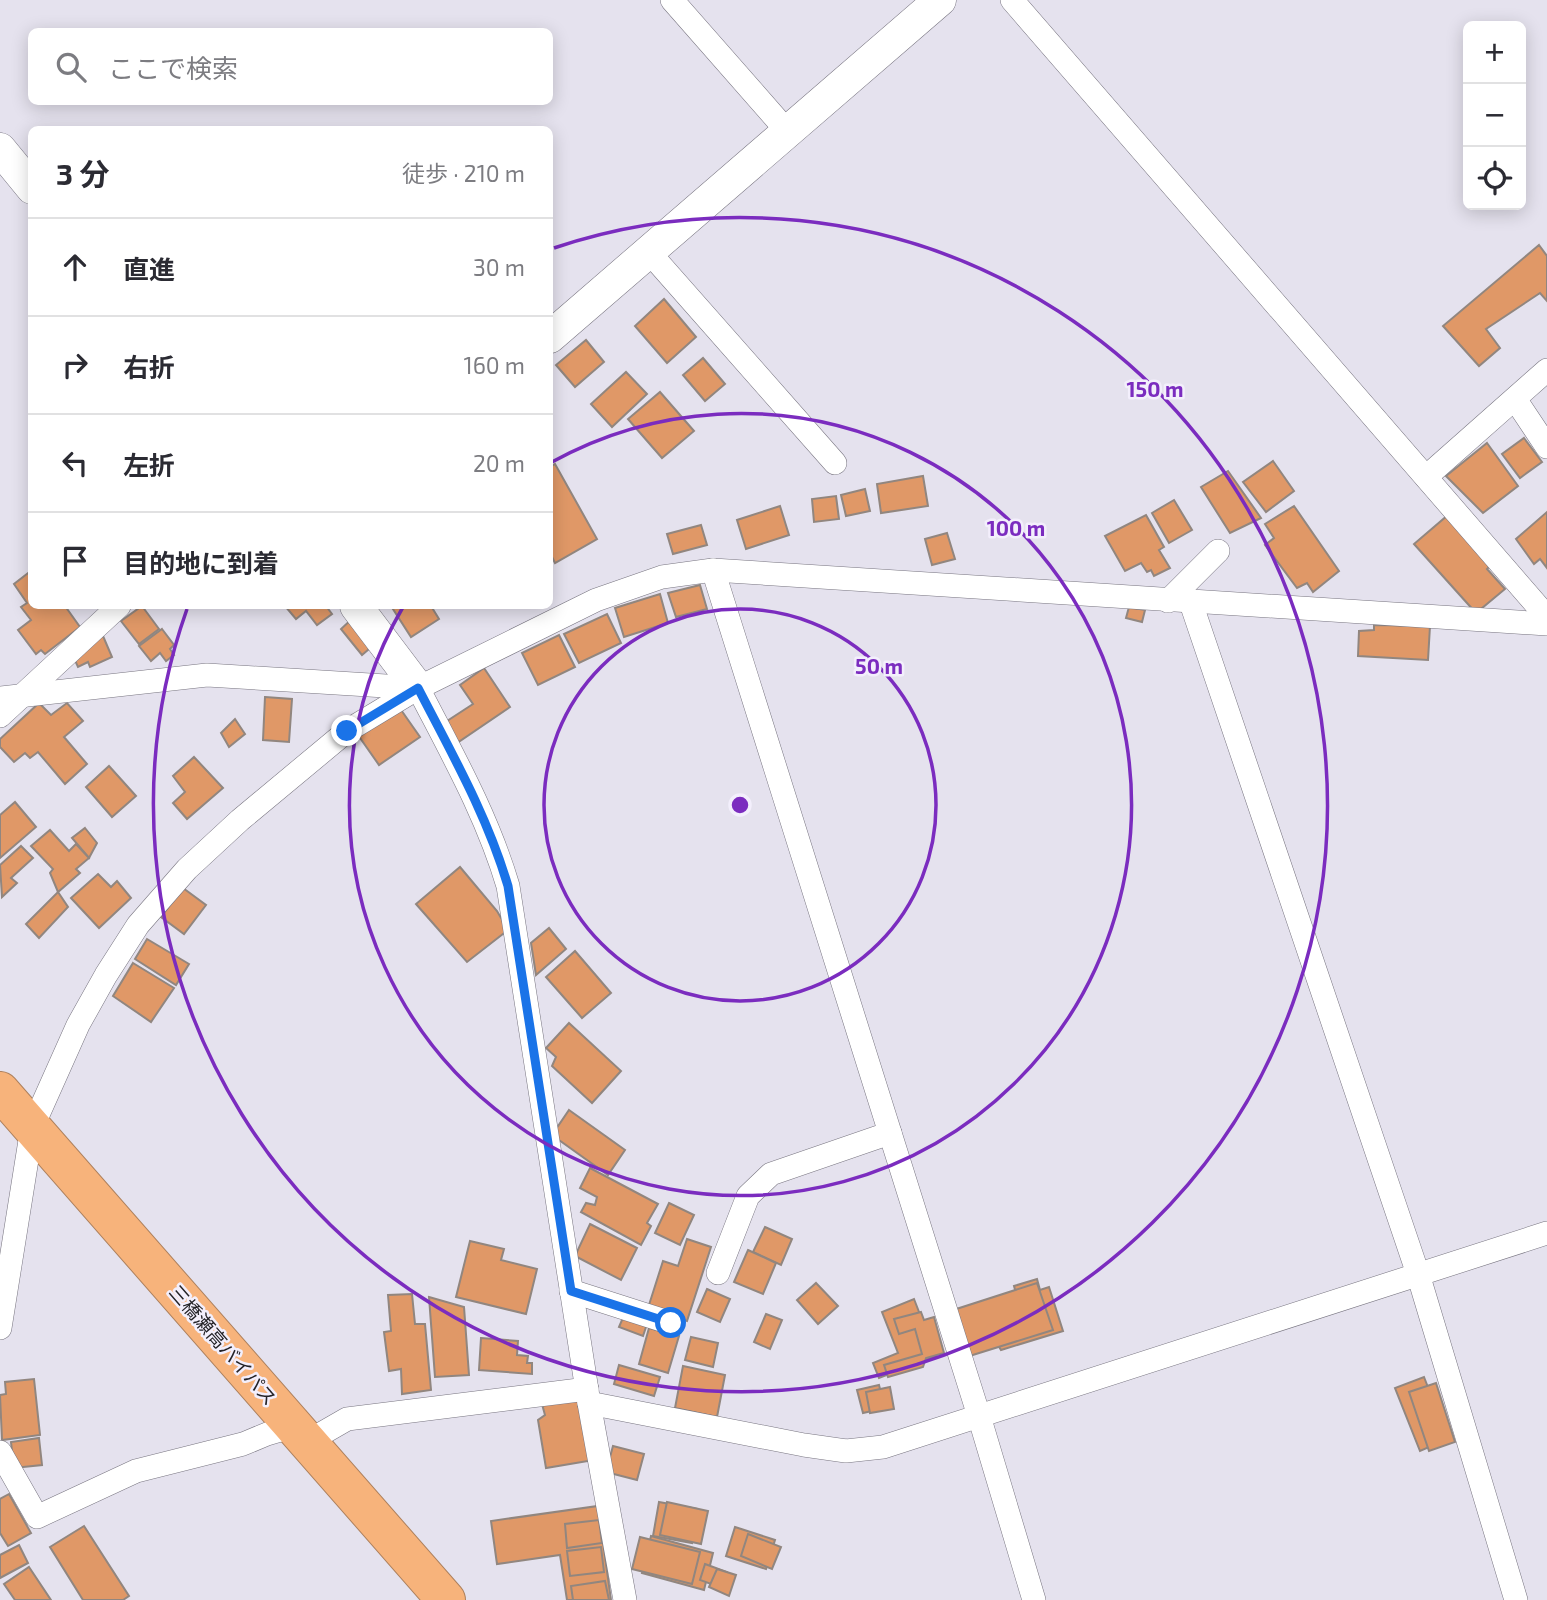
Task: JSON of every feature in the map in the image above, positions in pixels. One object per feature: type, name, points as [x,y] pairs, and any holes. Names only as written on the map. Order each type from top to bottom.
[{"type":"highway","name":"三橋瀬高バイパス","points":[[0,1091],[20,1140],[289,1434],[446,1600]]},
{"type":"highway","name":"三橋瀬高バイパス","points":[[289,1434],[411,1600]]},
{"type":"street","points":[[672,0],[787,131]]},
{"type":"street","points":[[553,334],[940,0]]},
{"type":"street","points":[[1012,0],[1547,617]]},
{"type":"street","points":[[0,149],[28,183]]},
{"type":"street","points":[[648,251],[835,463]]},
{"type":"street","points":[[1426,477],[1547,370]]},
{"type":"street","points":[[1515,399],[1547,447]]},
{"type":"street","points":[[1180,602],[1218,551]]},
{"type":"street","points":[[713,570],[979,1416],[1034,1600]]},
{"type":"street","points":[[0,1328],[20,1140],[78,1025],[138,926],[187,869],[240,820],[347,731],[418,688],[596,600],[663,577],[713,570],[1547,624]]},
{"type":"street","points":[[1180,602],[1418,1274],[1517,1600]]},
{"type":"street","points":[[0,716],[11,696],[115,609]]},
{"type":"street","points":[[358,609],[418,688],[480,809],[499,854],[508,886],[588,1396],[625,1600]]},
{"type":"street","points":[[11,696],[207,675],[418,688]]},
{"type":"street","points":[[718,1273],[748,1196],[771,1174],[890,1133]]},
{"type":"street","points":[[0,1452],[37,1517],[136,1471],[347,1419],[588,1396],[790,1442],[846,1451],[883,1447],[1547,1233]]},
{"type":"street","points":[[571,1291],[671,1323]]},
{"type":"building","points":[[1539,245],[1547,256],[1547,301],[1540,293],[1486,329],[1500,348],[1479,366],[1443,326]]},
{"type":"building","points":[[664,299],[696,337],[667,363],[635,326]]},
{"type":"building","points":[[586,340],[604,362],[575,387],[556,365]]},
{"type":"building","points":[[703,358],[725,384],[705,401],[683,375]]},
{"type":"building","points":[[626,372],[647,394],[612,427],[591,404]]},
{"type":"building","points":[[660,392],[694,431],[662,458],[628,419]]},
{"type":"building","points":[[1524,438],[1542,462],[1520,478],[1502,454]]},
{"type":"building","points":[[1487,443],[1518,486],[1483,513],[1446,476]]},
{"type":"building","points":[[1273,461],[1294,491],[1266,512],[1243,482]]},
{"type":"building","points":[[555,464],[597,539],[555,563],[553,559]]},
{"type":"building","points":[[1228,471],[1261,518],[1230,533],[1201,487]]},
{"type":"building","points":[[923,476],[928,506],[881,513],[877,484]]},
{"type":"building","points":[[865,489],[870,511],[846,516],[841,495]]},
{"type":"building","points":[[836,496],[839,519],[814,522],[812,499]]},
{"type":"building","points":[[1174,500],[1192,530],[1169,543],[1152,513]]},
{"type":"building","points":[[780,506],[789,535],[746,549],[737,520]]},
{"type":"building","points":[[1294,506],[1339,571],[1313,592],[1307,583],[1297,588],[1265,545],[1274,538],[1265,524]]},
{"type":"building","points":[[1547,512],[1547,568],[1540,559],[1534,564],[1516,539]]},
{"type":"building","points":[[1146,515],[1164,547],[1159,550],[1170,568],[1154,576],[1151,570],[1147,572],[1141,563],[1125,571],[1105,536]]},
{"type":"building","points":[[1448,515],[1491,565],[1487,569],[1505,589],[1476,613],[1414,544]]},
{"type":"building","points":[[701,525],[707,545],[673,554],[667,534]]},
{"type":"building","points":[[947,533],[955,559],[932,565],[925,539]]},
{"type":"building","points":[[28,573],[28,609],[67,609],[80,627],[45,654],[41,650],[36,654],[18,630],[31,620],[21,607],[27,603],[14,584]]},
{"type":"building","points":[[700,585],[707,609],[676,617],[668,593]]},
{"type":"building","points":[[660,594],[668,623],[624,637],[615,608]]},
{"type":"building","points":[[1129,607],[1145,610],[1142,622],[1126,618]]},
{"type":"building","points":[[138,609],[144,609],[159,629],[139,644],[121,621]]},
{"type":"building","points":[[288,609],[328,609],[332,614],[317,625],[306,611],[296,619]]},
{"type":"building","points":[[393,609],[433,609],[439,619],[411,637]]},
{"type":"building","points":[[607,614],[621,643],[579,663],[564,634]]},
{"type":"building","points":[[354,617],[376,643],[362,655],[341,629]]},
{"type":"building","points":[[1374,625],[1430,626],[1428,660],[1358,656],[1359,631],[1374,630]]},
{"type":"building","points":[[162,629],[174,645],[170,649],[174,655],[166,661],[160,653],[151,661],[139,646]]},
{"type":"building","points":[[559,635],[575,667],[538,685],[522,653]]},
{"type":"building","points":[[103,636],[112,657],[90,667],[88,662],[78,667],[73,656]]},
{"type":"building","points":[[484,668],[510,707],[457,743],[444,723],[473,704],[460,685]]},
{"type":"building","points":[[265,697],[292,699],[289,742],[263,740]]},
{"type":"building","points":[[39,703],[51,715],[67,703],[83,721],[64,737],[87,764],[65,784],[38,752],[30,758],[25,753],[14,762],[0,747],[0,739]]},
{"type":"building","points":[[399,707],[420,737],[379,765],[358,735]]},
{"type":"building","points":[[235,719],[245,734],[229,747],[221,733]]},
{"type":"building","points":[[194,757],[223,788],[187,819],[173,803],[185,792],[173,776]]},
{"type":"building","points":[[109,766],[136,796],[112,817],[86,787]]},
{"type":"building","points":[[15,802],[36,827],[0,858],[0,815]]},
{"type":"building","points":[[85,828],[97,843],[89,858],[72,838]]},
{"type":"building","points":[[50,830],[69,851],[76,844],[89,858],[76,869],[80,873],[58,892],[50,873],[53,869],[31,846]]},
{"type":"building","points":[[21,846],[33,858],[11,878],[17,883],[2,897],[0,865]]},
{"type":"building","points":[[460,867],[497,911],[508,930],[467,962],[416,904]]},
{"type":"building","points":[[98,874],[111,887],[117,881],[131,898],[99,928],[71,898]]},
{"type":"building","points":[[183,888],[206,905],[184,934],[161,917]]},
{"type":"building","points":[[58,892],[68,907],[39,938],[26,924]]},
{"type":"building","points":[[549,928],[566,949],[536,975],[531,943]]},
{"type":"building","points":[[147,939],[189,964],[176,985],[135,959]]},
{"type":"building","points":[[575,951],[611,993],[582,1018],[546,977]]},
{"type":"building","points":[[133,963],[174,988],[151,1022],[113,996]]},
{"type":"building","points":[[569,1023],[621,1071],[592,1103],[552,1066],[556,1057],[546,1048]]},
{"type":"building","points":[[569,1110],[625,1150],[608,1175],[552,1135]]},
{"type":"building","points":[[590,1168],[658,1204],[647,1223],[651,1226],[641,1245],[581,1212],[586,1203],[595,1205],[597,1197],[580,1188]]},
{"type":"building","points":[[669,1203],[694,1215],[680,1245],[655,1233]]},
{"type":"building","points":[[590,1224],[637,1248],[621,1280],[575,1256]]},
{"type":"building","points":[[765,1227],[792,1239],[781,1265],[753,1252]]},
{"type":"building","points":[[687,1239],[711,1247],[687,1321],[648,1308],[663,1261],[678,1266]]},
{"type":"building","points":[[470,1241],[504,1249],[501,1260],[537,1269],[526,1314],[456,1297]]},
{"type":"building","points":[[748,1250],[776,1263],[763,1294],[734,1282]]},
{"type":"building","points":[[1037,1279],[1040,1290],[1049,1287],[1063,1331],[1001,1350],[995,1340],[969,1348],[960,1320],[1007,1306],[1005,1300],[1017,1297],[1014,1286]]},
{"type":"building","points":[[816,1283],[838,1306],[818,1324],[797,1300]]},
{"type":"building","points":[[1037,1283],[1053,1330],[960,1359],[944,1313]]},
{"type":"building","points":[[707,1289],[730,1299],[720,1322],[697,1312]]},
{"type":"building","points":[[412,1294],[415,1324],[425,1324],[431,1390],[402,1394],[401,1369],[389,1371],[384,1332],[391,1331],[388,1295]]},
{"type":"building","points":[[429,1297],[464,1307],[469,1375],[435,1377]]},
{"type":"building","points":[[914,1299],[936,1356],[879,1378],[873,1363],[898,1353],[882,1312]]},
{"type":"building","points":[[921,1312],[924,1320],[934,1317],[944,1353],[926,1358],[923,1367],[888,1377],[884,1365],[922,1354],[915,1329],[899,1334],[894,1319]]},
{"type":"building","points":[[625,1313],[648,1321],[643,1336],[619,1327]]},
{"type":"building","points":[[766,1314],[782,1320],[770,1349],[754,1342]]},
{"type":"building","points":[[649,1328],[679,1336],[668,1373],[639,1364]]},
{"type":"building","points":[[691,1337],[718,1343],[713,1367],[685,1360]]},
{"type":"building","points":[[481,1338],[518,1341],[517,1355],[528,1356],[527,1363],[532,1363],[532,1374],[479,1370]]},
{"type":"building","points":[[619,1365],[660,1377],[654,1396],[614,1384]]},
{"type":"building","points":[[683,1366],[725,1375],[717,1417],[675,1408]]},
{"type":"building","points":[[1424,1377],[1448,1439],[1420,1451],[1395,1388]]},
{"type":"building","points":[[34,1379],[40,1435],[2,1440],[0,1395],[6,1394],[5,1382]]},
{"type":"building","points":[[1436,1383],[1455,1442],[1429,1451],[1409,1392]]},
{"type":"building","points":[[879,1385],[885,1408],[863,1413],[857,1390]]},
{"type":"building","points":[[890,1387],[894,1409],[870,1413],[866,1392]]},
{"type":"building","points":[[583,1398],[594,1460],[546,1468],[538,1420],[545,1415],[542,1404]]},
{"type":"building","points":[[39,1438],[42,1465],[14,1468],[11,1442]]},
{"type":"building","points":[[613,1446],[644,1454],[637,1480],[606,1472]]},
{"type":"building","points":[[9,1494],[31,1533],[8,1546],[0,1533],[0,1499]]},
{"type":"building","points":[[659,1502],[698,1509],[692,1543],[653,1536]]},
{"type":"building","points":[[667,1502],[708,1511],[701,1544],[660,1535]]},
{"type":"building","points":[[598,1506],[611,1600],[567,1600],[560,1555],[497,1564],[491,1521]]},
{"type":"building","points":[[599,1520],[602,1543],[567,1548],[565,1524]]},
{"type":"building","points":[[84,1526],[129,1596],[123,1600],[83,1600],[50,1547]]},
{"type":"building","points":[[735,1527],[775,1540],[766,1569],[726,1556]]},
{"type":"building","points":[[748,1534],[781,1547],[772,1569],[741,1556]]},
{"type":"building","points":[[651,1536],[713,1553],[704,1590],[642,1573]]},
{"type":"building","points":[[640,1537],[700,1552],[692,1584],[632,1569]]},
{"type":"building","points":[[19,1545],[28,1563],[0,1578],[0,1555]]},
{"type":"building","points":[[601,1547],[604,1572],[570,1576],[567,1551]]},
{"type":"building","points":[[705,1564],[727,1572],[722,1588],[700,1580]]},
{"type":"building","points":[[29,1567],[51,1600],[15,1600],[4,1584]]},
{"type":"building","points":[[717,1569],[736,1575],[729,1596],[709,1587]]},
{"type":"building","points":[[605,1581],[609,1600],[573,1600],[571,1586]]},
{"type":"route","points":[[347,731],[418,688],[480,809],[499,854],[508,886],[571,1291],[671,1323]]}]
